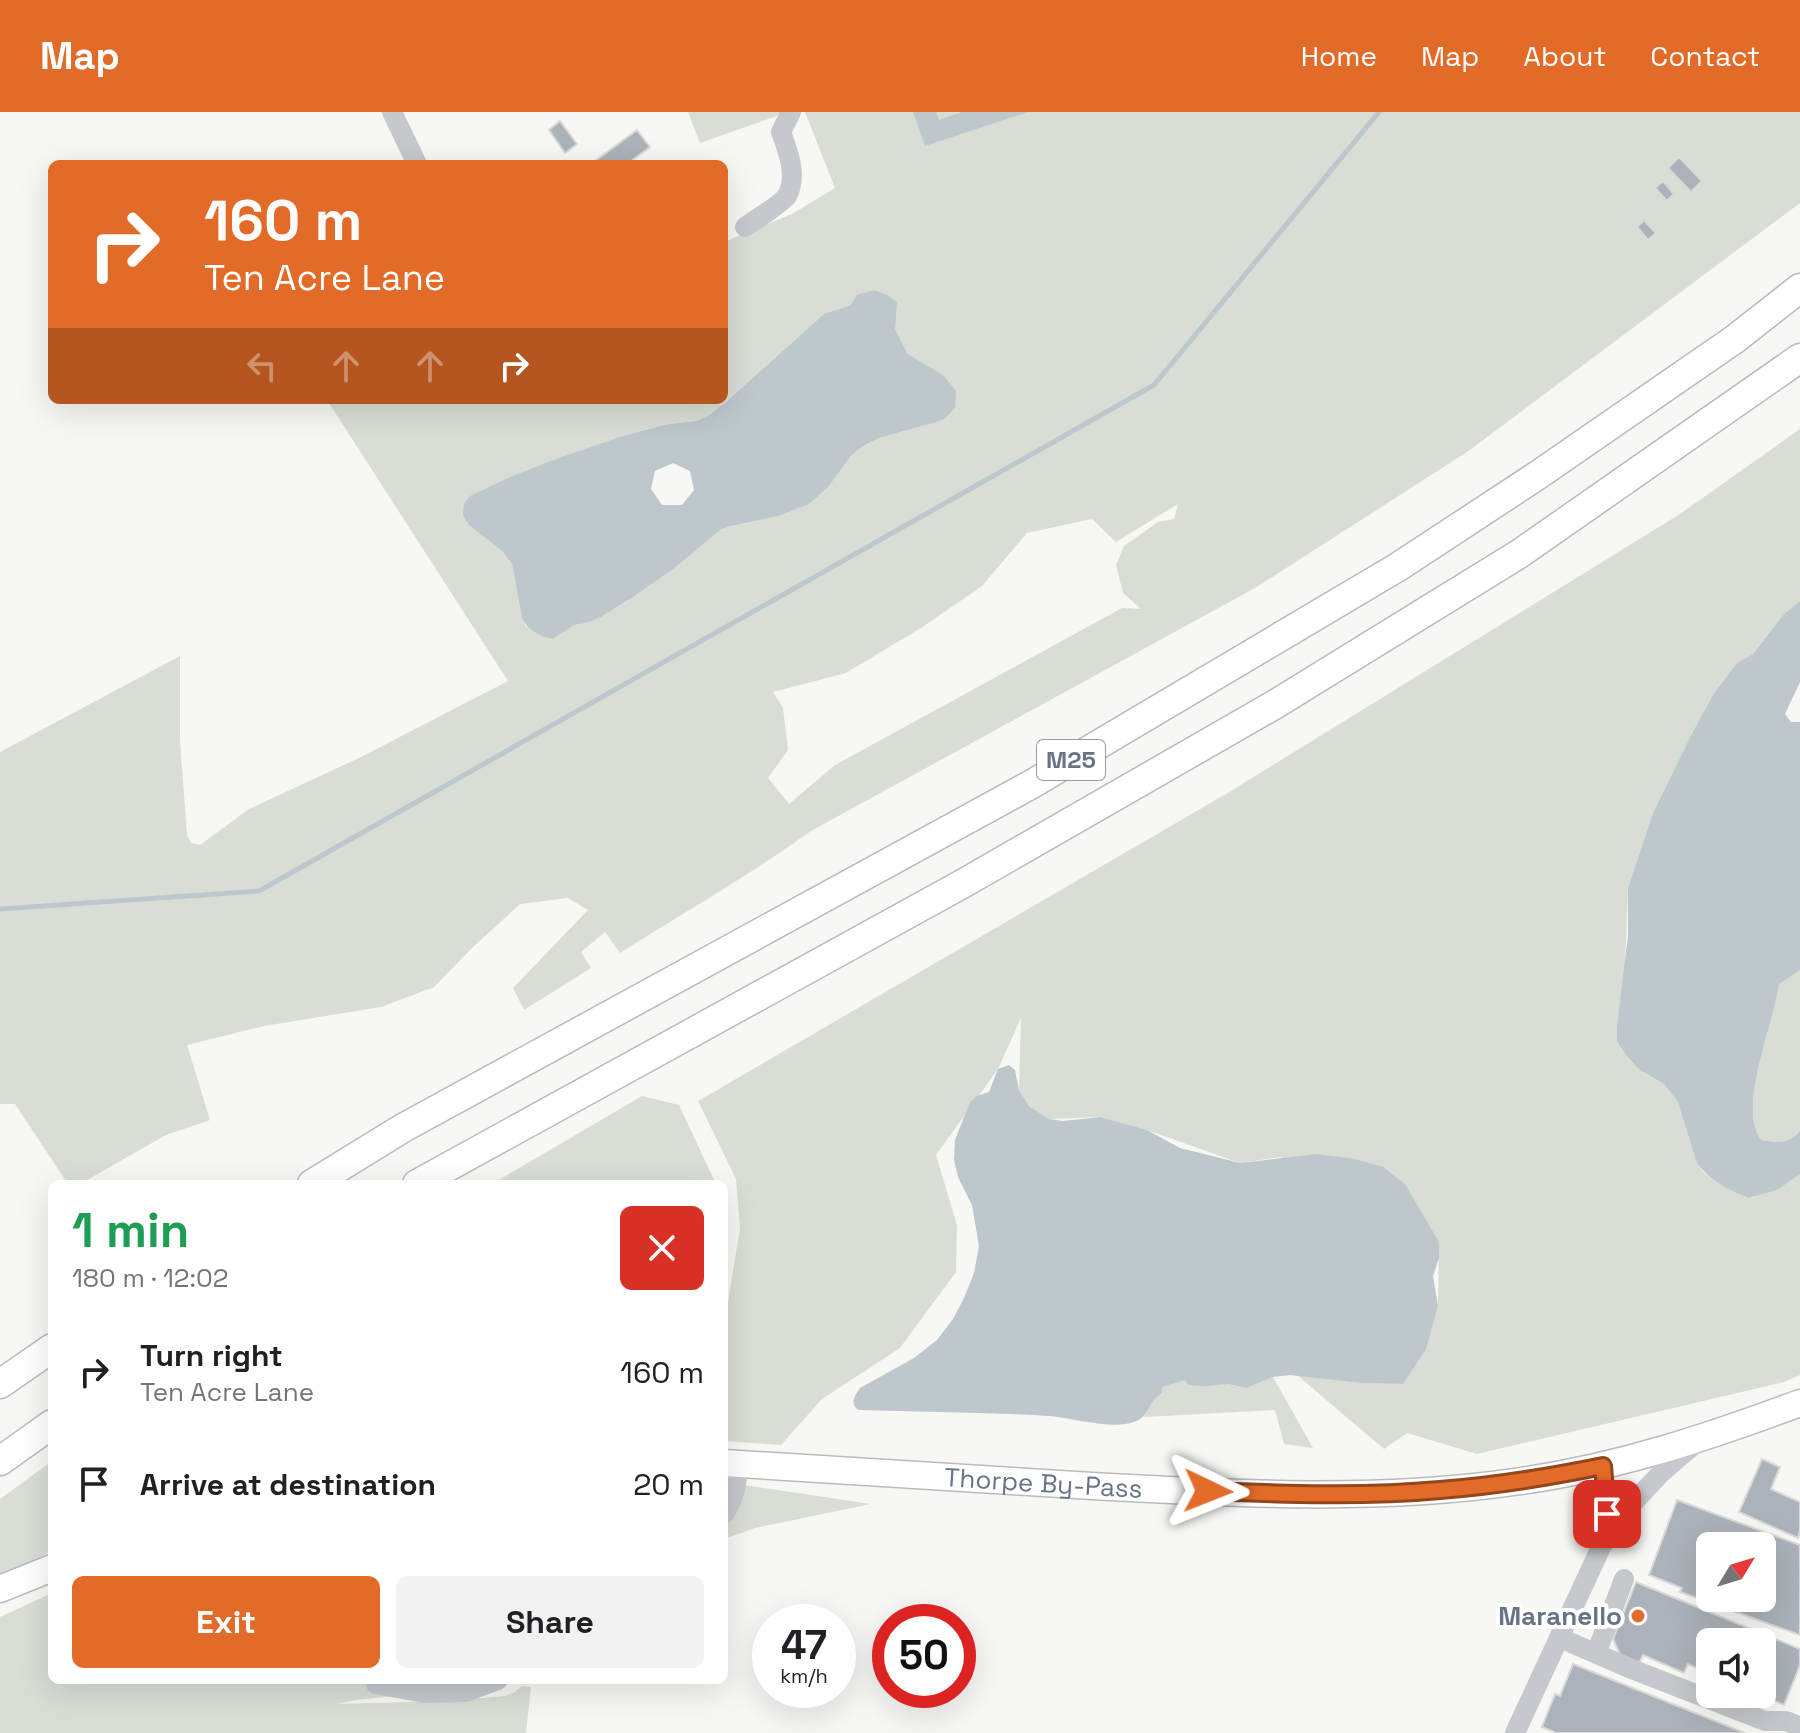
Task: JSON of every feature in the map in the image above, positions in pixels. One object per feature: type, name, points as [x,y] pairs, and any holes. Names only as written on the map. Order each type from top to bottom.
[{"type":"highway","name":"M25","points":[[319,1180],[417,1120],[1032,784],[1398,567],[1735,339],[1800,288]]},
{"type":"highway","name":"M25","points":[[424,1180],[951,890],[1274,705],[1519,554],[1800,358]]},
{"type":"highway","points":[[0,1384],[48,1351]]},
{"type":"highway","points":[[0,1461],[48,1427]]},
{"type":"main road","name":"Thorpe By-Pass","points":[[731,1464],[1147,1489],[1345,1494],[1438,1490],[1506,1483],[1603,1466],[1701,1439],[1800,1403]]},
{"type":"main road","points":[[0,1589],[48,1570]]},
{"type":"street","points":[[392,112],[415,160]]},
{"type":"street","points":[[745,227],[787,197],[792,178],[789,153],[781,132],[791,112]]},
{"type":"street","points":[[1515,1733],[1601,1548],[1632,1504],[1661,1473],[1701,1439]]},
{"type":"street","points":[[728,1508],[737,1485],[731,1464]]},
{"type":"street","points":[[1601,1548],[1607,1514],[1603,1466]]},
{"type":"street","points":[[1596,1654],[1624,1579]]},
{"type":"street","points":[[1560,1638],[1765,1721],[1786,1721],[1800,1727]]},
{"type":"street","points":[[376,1684],[424,1693],[466,1692],[487,1684]]},
{"type":"shaded area","points":[[688,112],[788,112],[700,143]]},
{"type":"shaded area","points":[[805,112],[1800,112],[1800,203],[1467,452],[1255,588],[811,831],[620,953],[605,932],[581,952],[591,968],[524,1010],[513,988],[588,910],[568,898],[520,904],[434,987],[381,1007],[264,1026],[187,1045],[210,1120],[166,1135],[87,1180],[65,1180],[15,1104],[0,1104],[0,752],[180,656],[180,741],[187,835],[191,843],[200,845],[249,809],[361,757],[508,681],[330,404],[723,404],[696,421],[668,424],[626,435],[469,525],[502,551],[512,564],[526,626],[553,639],[574,625],[601,617],[633,597],[676,567],[720,530],[829,486],[851,456],[863,446],[944,418],[943,375],[908,354],[895,329],[851,305],[824,314],[728,400],[728,240],[792,214],[835,188]],"holes":[[[1178,504],[1174,519],[1158,522],[1124,546],[1116,565],[1123,593],[1141,609],[1122,608],[835,765],[789,804],[768,778],[788,750],[783,708],[773,692],[846,673],[921,628],[982,586],[1027,533],[1092,519],[1116,542]]]},
{"type":"shaded area","points":[[913,112],[936,112],[939,120],[962,112],[1028,112],[925,146]]},
{"type":"shaded area","points":[[874,290],[897,302],[895,329],[908,354],[943,375],[956,391],[955,408],[944,419],[879,438],[863,446],[809,504],[778,516],[720,530],[676,567],[601,617],[574,625],[553,639],[531,630],[522,618],[512,564],[502,551],[469,525],[463,515],[464,504],[470,496],[556,459],[626,435],[708,416],[723,404],[728,404],[728,400],[824,314],[851,305],[857,295]],"holes":[[[673,463],[690,471],[694,490],[682,505],[662,505],[651,489],[655,471]]]},
{"type":"shaded area","points":[[1800,429],[1800,601],[1783,615],[1753,654],[1737,663],[1714,693],[1653,813],[1628,888],[1625,965],[1617,1025],[1640,1070],[1664,1084],[1678,1102],[1702,1171],[1741,1195],[1753,1198],[1779,1189],[1800,1174],[1800,1375],[1784,1382],[1477,1454],[1407,1433],[1384,1449],[1297,1375],[1361,1383],[1402,1384],[1438,1306],[1439,1242],[1281,1157],[1240,1163],[1101,1117],[1049,1119],[1029,1106],[1019,1090],[1021,1018],[998,1069],[936,1155],[957,1225],[956,1272],[900,1348],[822,1399],[781,1445],[728,1441],[728,1302],[740,1228],[736,1179],[698,1101],[1226,794],[1680,514]]},
{"type":"shaded area","points":[[1800,601],[1800,682],[1785,714],[1791,722],[1800,722],[1800,970],[1779,984],[1759,1065],[1753,1107],[1761,1140],[1782,1142],[1800,1131],[1800,1174],[1779,1189],[1749,1198],[1720,1184],[1702,1169],[1697,1163],[1678,1102],[1664,1084],[1640,1070],[1617,1041],[1628,936],[1628,888],[1653,813],[1714,693],[1737,663],[1753,654],[1783,615]]},
{"type":"shaded area","points":[[1800,970],[1800,1131],[1782,1142],[1772,1142],[1761,1140],[1755,1125],[1755,1087],[1779,984]]},
{"type":"shaded area","points":[[1009,1065],[1015,1070],[1019,1090],[1029,1106],[1049,1119],[1063,1121],[1101,1117],[1147,1130],[1180,1148],[1240,1163],[1316,1154],[1355,1159],[1383,1167],[1405,1184],[1439,1242],[1439,1258],[1433,1276],[1438,1306],[1426,1349],[1403,1384],[1290,1375],[1273,1377],[1246,1388],[1228,1384],[1188,1385],[1185,1380],[1162,1387],[1162,1393],[1139,1419],[1115,1425],[1049,1416],[856,1408],[854,1400],[860,1388],[914,1358],[937,1340],[964,1298],[974,1273],[979,1246],[972,1205],[958,1177],[954,1160],[955,1140],[970,1102],[989,1092],[998,1069]]},
{"type":"shaded area","points":[[642,1096],[679,1105],[714,1180],[499,1180]]},
{"type":"shaded area","points":[[1273,1377],[1313,1448],[1284,1444],[1275,1410],[1144,1417],[1161,1387],[1185,1379],[1246,1388]]},
{"type":"shaded area","points":[[48,1464],[48,1553],[0,1577],[0,1499]]},
{"type":"shaded area","points":[[728,1483],[871,1504],[755,1528],[728,1538]]},
{"type":"shaded area","points":[[48,1595],[48,1684],[422,1684],[424,1693],[337,1704],[505,1696],[522,1686],[531,1687],[526,1733],[0,1733],[0,1617]]},
{"type":"building","points":[[560,121],[577,144],[565,153],[549,130]]},
{"type":"building","points":[[637,130],[650,147],[632,160],[596,160]]},
{"type":"building","points":[[1679,157],[1702,181],[1691,192],[1668,168]]},
{"type":"building","points":[[1663,181],[1674,194],[1667,201],[1655,188]]},
{"type":"building","points":[[1644,220],[1656,233],[1648,240],[1637,227]]},
{"type":"building","points":[[1762,1459],[1780,1467],[1771,1489],[1800,1502],[1798,1538],[1739,1512]]},
{"type":"building","points":[[1677,1500],[1764,1532],[1696,1532],[1696,1598],[1680,1592],[1682,1588],[1649,1575]]},
{"type":"building","points":[[1776,1536],[1800,1545],[1800,1635],[1736,1612],[1776,1612]]},
{"type":"building","points":[[1636,1582],[1696,1607],[1696,1612],[1709,1612],[1749,1628],[1696,1628],[1696,1668],[1688,1664],[1684,1673],[1643,1655],[1638,1666],[1622,1659],[1613,1639]]},
{"type":"building","points":[[1776,1639],[1800,1649],[1800,1665],[1784,1705],[1776,1701]]},
{"type":"building","points":[[1573,1664],[1745,1733],[1556,1733],[1542,1727],[1555,1694],[1560,1696]]},
{"type":"waterway","points":[[0,909],[259,891],[1154,385],[1379,112]]},
{"type":"place","name":"Maranello","points":[[1638,1616]]},
{"type":"route","points":[[1208,1491],[1345,1494],[1438,1490],[1520,1481],[1603,1466],[1607,1514]]}]
